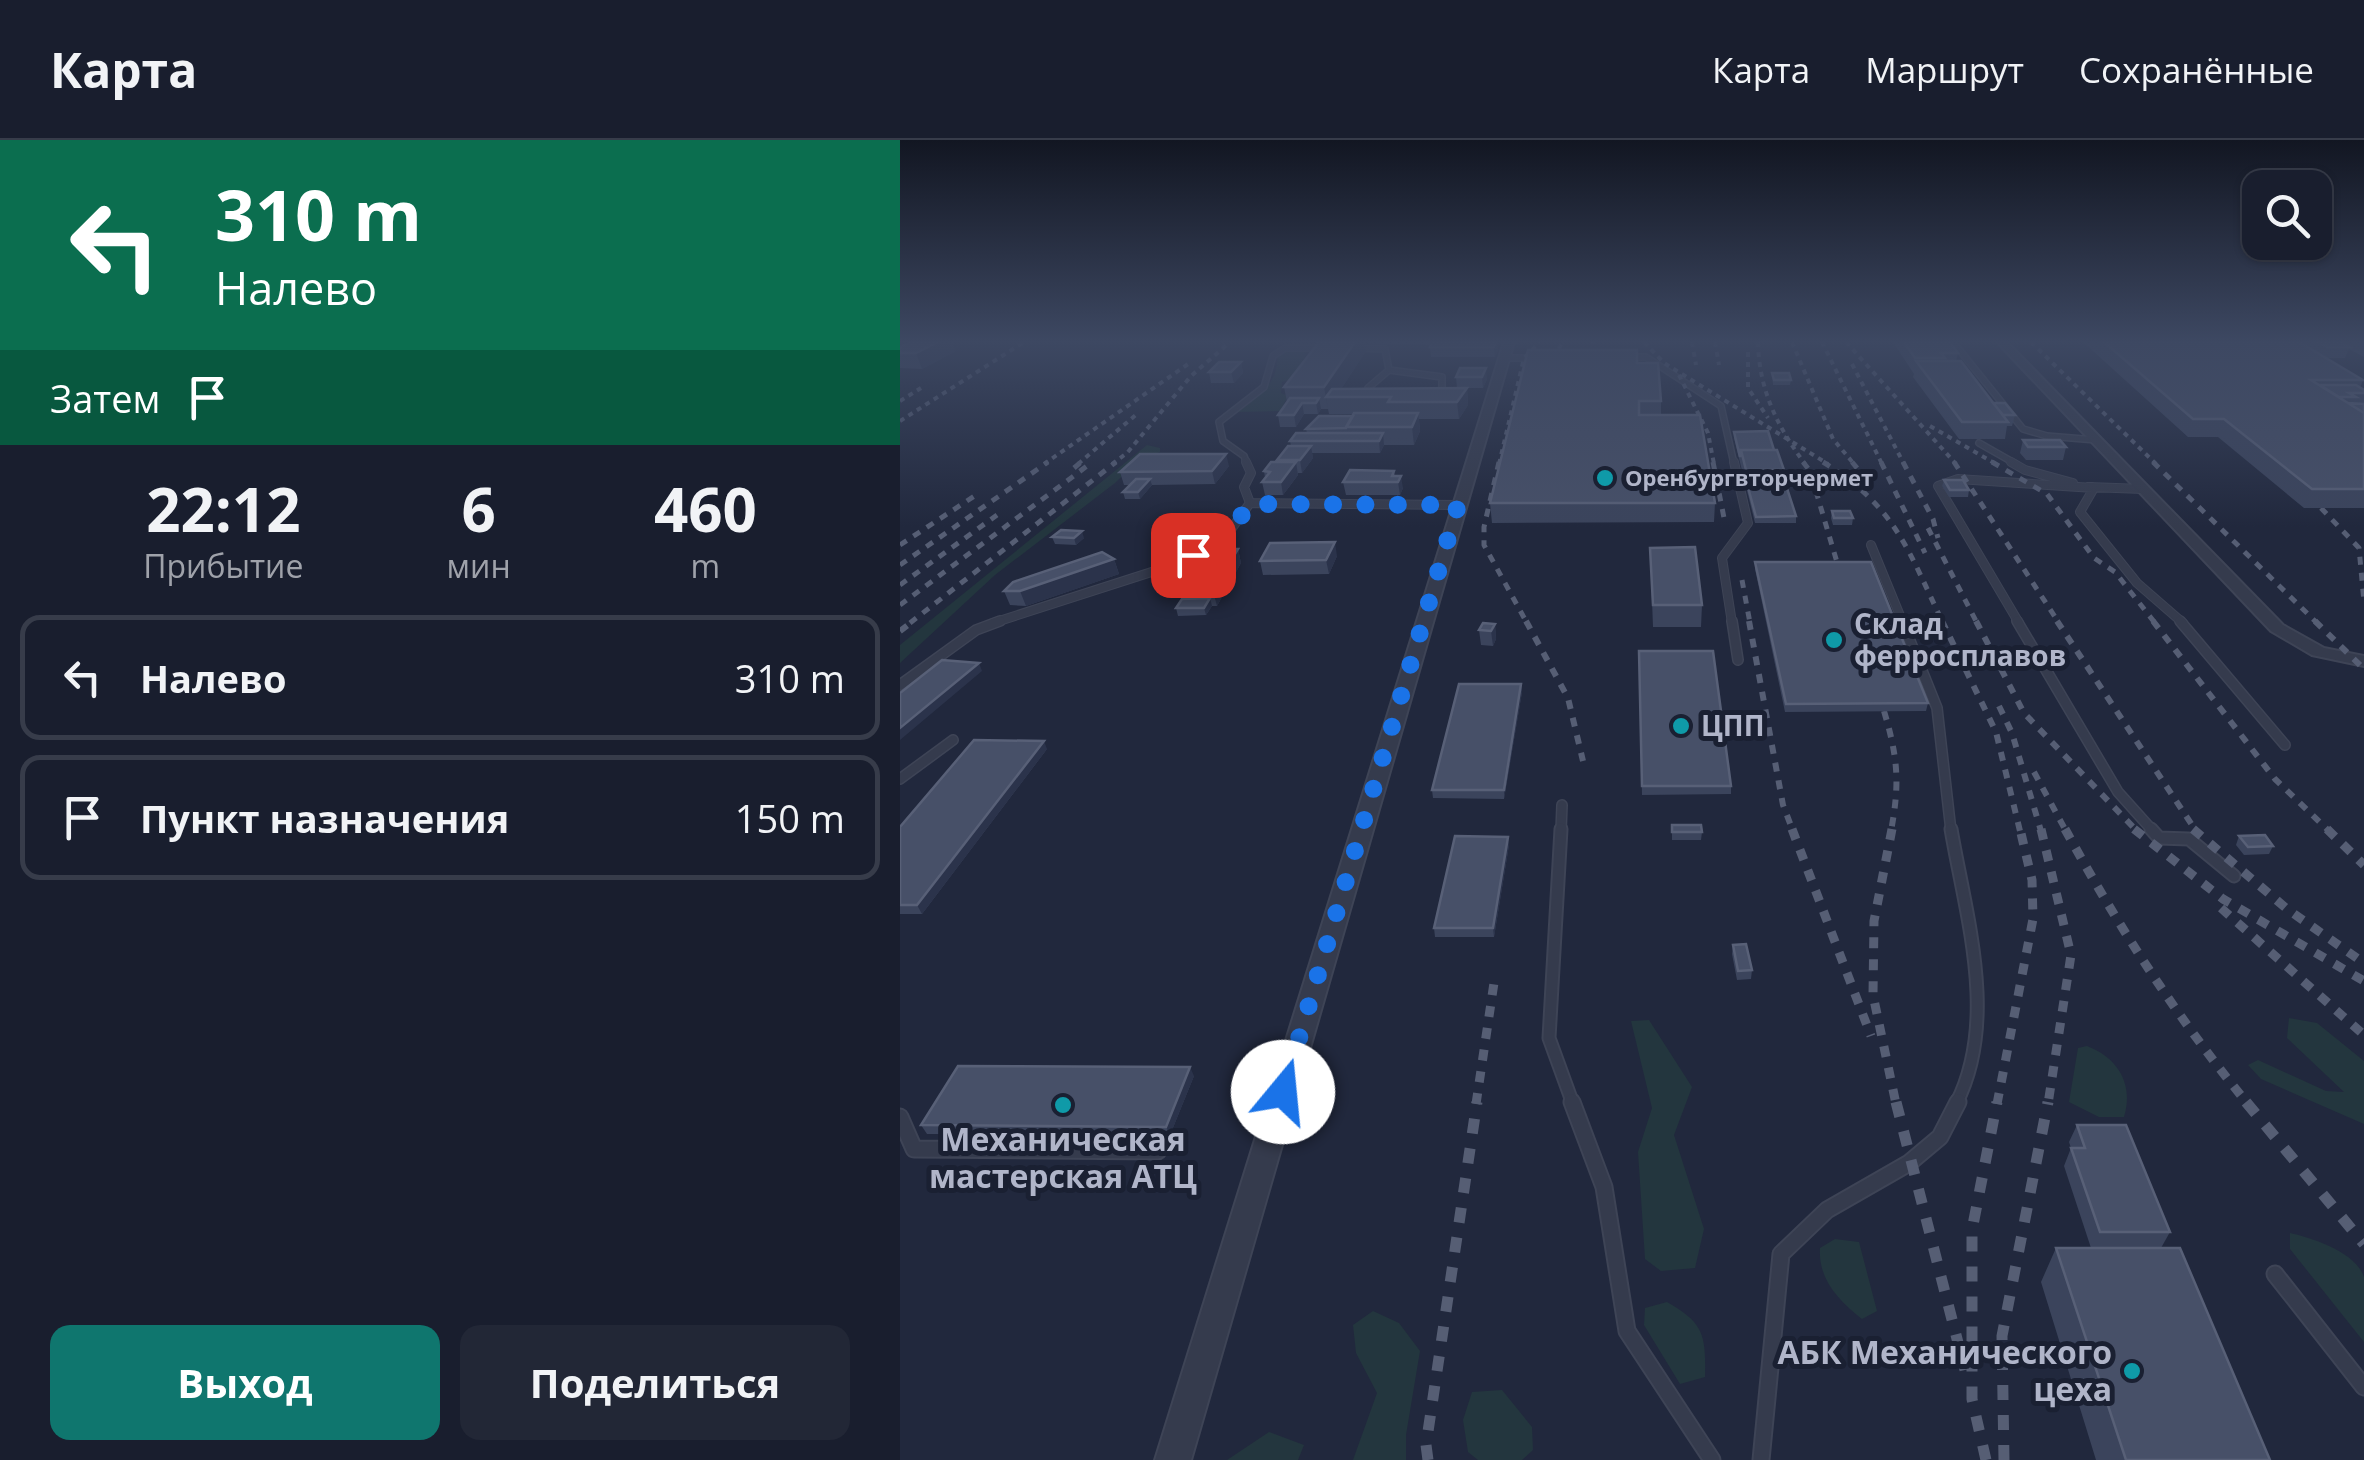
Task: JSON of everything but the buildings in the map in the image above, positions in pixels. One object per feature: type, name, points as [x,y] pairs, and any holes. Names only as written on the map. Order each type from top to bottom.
[{"type":"street","points":[[1173,1460],[1489,404]]},
{"type":"street","points":[[2061,404],[2276,628],[2302,646],[2342,660],[2364,661]]},
{"type":"lane","points":[[1243,404],[1219,422],[1223,441],[1244,456],[1250,474],[1244,488],[1250,504]]},
{"type":"lane","points":[[1717,404],[1748,523],[1722,558],[1738,660]]},
{"type":"lane","points":[[2003,404],[2023,428],[2047,436],[2096,440]]},
{"type":"lane","points":[[1979,443],[2026,470],[2094,488]]},
{"type":"lane","points":[[2143,488],[1958,480],[1938,486],[2118,792],[2159,838],[2189,839],[2234,876]]},
{"type":"lane","points":[[2094,488],[2080,512],[2138,583],[2188,628],[2285,745]]},
{"type":"lane","points":[[1250,504],[1458,505]]},
{"type":"lane","points":[[900,685],[976,630],[1036,606],[1164,568],[1222,542],[1250,504]]},
{"type":"lane","points":[[1761,1460],[1781,1254],[1827,1210],[1909,1163],[1940,1138],[1972,1073],[1978,986],[1948,808],[1937,708],[1870,546]]},
{"type":"lane","points":[[900,779],[953,740]]},
{"type":"lane","points":[[1562,806],[1549,1038],[1604,1187],[1627,1331],[1712,1460]]},
{"type":"lane","points":[[900,1117],[914,1149],[1158,1151]]},
{"type":"lane","points":[[2274,1274],[2364,1387]]},
{"type":"shaded area","points":[[1246,404],[1284,404],[1280,411],[1238,412]]},
{"type":"shaded area","points":[[1147,445],[1160,448],[1160,452],[1136,462],[1115,483],[995,575],[900,663],[900,645]]},
{"type":"shaded area","points":[[2289,1018],[2317,1023],[2364,1061],[2364,1124],[2261,1079],[2248,1065],[2258,1060],[2326,1091],[2344,1092],[2287,1038]]},
{"type":"shaded area","points":[[1649,1020],[1692,1087],[1674,1135],[1704,1229],[1695,1268],[1661,1271],[1645,1259],[1638,1152],[1652,1108],[1631,1021]]},
{"type":"shaded area","points":[[2087,1046],[2107,1058],[2121,1074],[2127,1094],[2124,1117],[2099,1117],[2069,1102],[2078,1048]]},
{"type":"shaded area","points":[[2290,1233],[2343,1253],[2359,1268],[2364,1277],[2364,1342],[2290,1249]]},
{"type":"shaded area","points":[[1835,1239],[1859,1242],[1877,1311],[1862,1319],[1838,1296],[1822,1270],[1820,1248]]},
{"type":"shaded area","points":[[1667,1302],[1696,1324],[1705,1351],[1705,1377],[1680,1384],[1644,1325],[1645,1308]]},
{"type":"shaded area","points":[[1373,1311],[1399,1323],[1420,1351],[1406,1435],[1406,1460],[1353,1460],[1377,1393],[1356,1353],[1353,1325]]},
{"type":"shaded area","points":[[1502,1390],[1532,1427],[1533,1450],[1522,1460],[1478,1460],[1468,1452],[1463,1420],[1472,1392]]},
{"type":"shaded area","points":[[1269,1432],[1304,1445],[1298,1460],[1227,1460]]},
{"type":"railway","points":[[900,421],[927,404]]},
{"type":"railway","points":[[1044,464],[1131,404]]},
{"type":"railway","points":[[1112,464],[1127,453],[1168,404]]},
{"type":"railway","points":[[1499,464],[1513,404]]},
{"type":"railway","points":[[1693,404],[1708,433],[1714,464]]},
{"type":"railway","points":[[1730,404],[1788,440]]},
{"type":"railway","points":[[1758,404],[1768,418]]},
{"type":"railway","points":[[1770,404],[1788,440]]},
{"type":"railway","points":[[1818,404],[1833,439],[1854,464]]},
{"type":"railway","points":[[1852,404],[1882,464]]},
{"type":"railway","points":[[1873,404],[1904,464]]},
{"type":"railway","points":[[1902,404],[1956,464]]},
{"type":"railway","points":[[2094,404],[2156,464]]},
{"type":"railway","points":[[1078,464],[1138,413]]},
{"type":"railway","points":[[1930,426],[1996,464]]},
{"type":"railway","points":[[1788,440],[1828,464]]},
{"type":"railway","points":[[1788,440],[1805,464]]},
{"type":"railway","points":[[900,565],[1048,462]]},
{"type":"railway","points":[[1074,468],[1081,462]]},
{"type":"railway","points":[[910,623],[1116,462]]},
{"type":"railway","points":[[1499,462],[1484,527],[1484,545],[1527,623]]},
{"type":"railway","points":[[1713,462],[1725,523]]},
{"type":"railway","points":[[1803,462],[1810,471],[1839,569]]},
{"type":"railway","points":[[1823,462],[1884,513],[1909,552],[1943,623]]},
{"type":"railway","points":[[1852,462],[1871,485]]},
{"type":"railway","points":[[1881,462],[1925,553]]},
{"type":"railway","points":[[1903,462],[1933,519],[1938,538]]},
{"type":"railway","points":[[1954,462],[2059,623]]},
{"type":"railway","points":[[1992,462],[2047,494],[2094,558],[2115,572],[2155,623]]},
{"type":"railway","points":[[2153,462],[2317,623]]},
{"type":"railway","points":[[900,605],[1087,466]]},
{"type":"railway","points":[[900,545],[979,493]]},
{"type":"railway","points":[[2321,508],[2359,548],[2364,602]]},
{"type":"railway","points":[[900,585],[997,515]]},
{"type":"railway","points":[[1928,528],[1977,623]]},
{"type":"railway","points":[[1742,580],[1750,623]]},
{"type":"railway","points":[[900,631],[913,621]]},
{"type":"railway","points":[[1526,621],[1568,698],[1583,761]]},
{"type":"railway","points":[[1749,621],[1783,805],[1793,831]]},
{"type":"railway","points":[[1942,621],[1996,732],[2020,831]]},
{"type":"railway","points":[[1976,621],[2024,713],[2137,831]]},
{"type":"railway","points":[[2057,621],[2196,831]]},
{"type":"railway","points":[[2153,621],[2275,779],[2329,831]]},
{"type":"railway","points":[[2315,621],[2364,669]]},
{"type":"railway","points":[[1999,706],[2012,733],[2041,831]]},
{"type":"railway","points":[[1884,711],[1896,771],[1891,831]]},
{"type":"railway","points":[[2034,772],[2066,831]]},
{"type":"railway","points":[[1792,829],[1871,1036]]},
{"type":"railway","points":[[1892,829],[1874,921],[1873,995],[1896,1104]]},
{"type":"railway","points":[[1997,1104],[2033,919],[2032,880],[2020,829]]},
{"type":"railway","points":[[2041,829],[2071,955],[2048,1104]]},
{"type":"railway","points":[[2065,829],[2150,971],[2248,1104]]},
{"type":"railway","points":[[2134,829],[2223,899],[2364,981]]},
{"type":"railway","points":[[2193,829],[2287,909],[2364,963]]},
{"type":"railway","points":[[2327,829],[2364,865]]},
{"type":"railway","points":[[2221,908],[2364,1035]]},
{"type":"railway","points":[[1476,1104],[1495,976]]},
{"type":"railway","points":[[1428,1460],[1426,1445],[1477,1102]]},
{"type":"railway","points":[[1896,1102],[1965,1370]]},
{"type":"railway","points":[[1986,1460],[1972,1399],[1972,1230],[1997,1102]]},
{"type":"railway","points":[[2004,1460],[2002,1336],[2048,1102]]},
{"type":"railway","points":[[2246,1102],[2364,1244]]},
{"type":"place","name":"Оренбургвторчермет","points":[[1605,478]]},
{"type":"place","name":"Склад ферросплавов","points":[[1834,640]]},
{"type":"place","name":"ЦПП","points":[[1681,726]]},
{"type":"place","name":"Механическая мастерская АТЦ","points":[[1063,1105]]},
{"type":"place","name":"АБК Механического цеха","points":[[2132,1371]]},
{"type":"route","points":[[1193,555],[1222,542],[1250,504],[1458,505],[1283,1092]]}]
